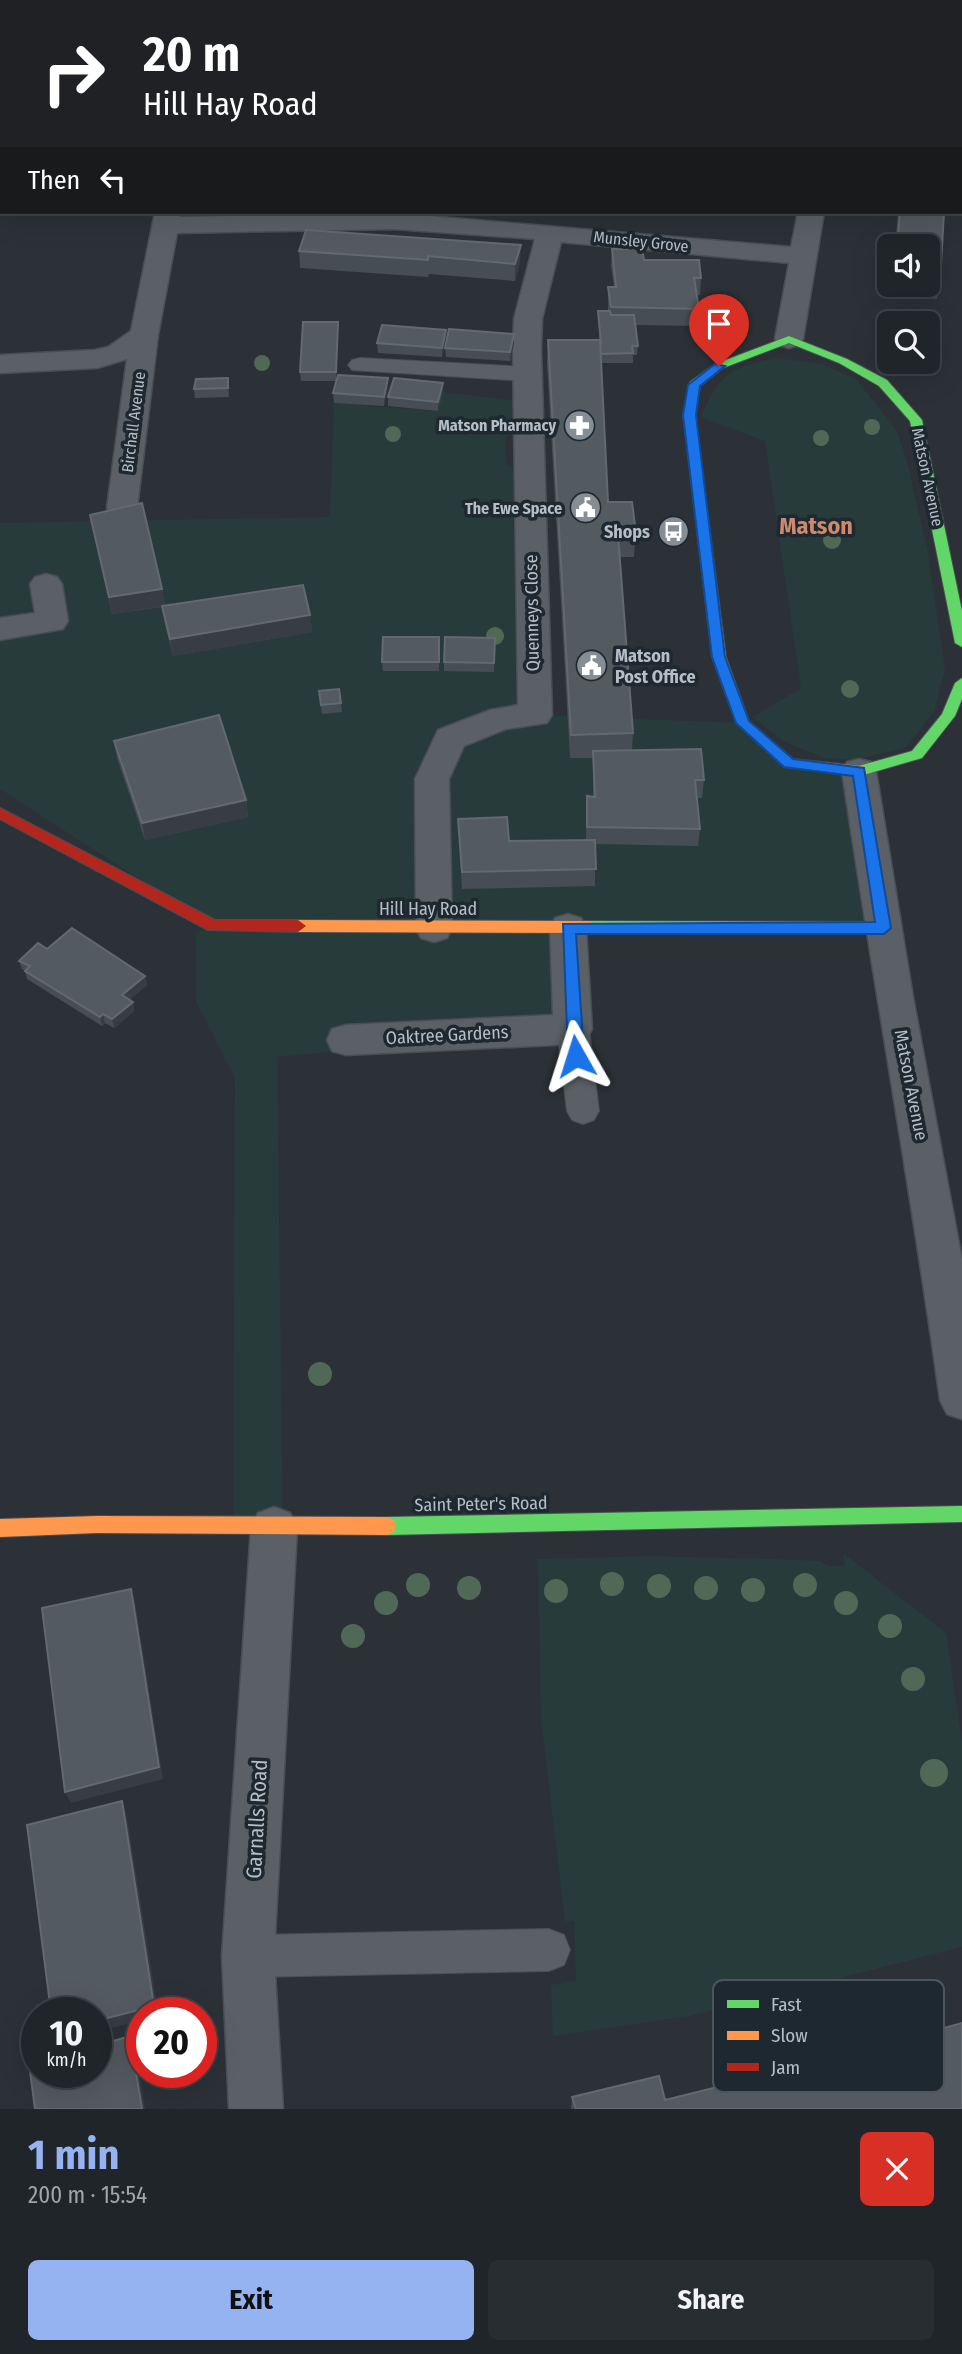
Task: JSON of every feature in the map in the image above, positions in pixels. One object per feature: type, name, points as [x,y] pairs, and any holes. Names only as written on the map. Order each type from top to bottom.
[{"type":"street","points":[[811,214],[801,256],[789,339],[719,366],[694,385],[690,415],[719,657],[743,723],[789,764],[859,771],[917,755],[948,716],[962,683]]},
{"type":"street","name":"Munsley Grove","points":[[167,218],[394,221],[482,219],[550,232],[801,256]]},
{"type":"street","name":"Birchall Avenue","points":[[122,509],[144,335],[167,218]]},
{"type":"street","name":"Quenneys Close","points":[[434,928],[432,779],[450,738],[502,718],[535,715],[528,319],[550,232]]},
{"type":"street","name":"Birchall Avenue","points":[[0,364],[97,359],[118,353],[144,335]]},
{"type":"street","name":"Matson Avenue","points":[[789,339],[843,361],[883,383],[916,420],[962,643]]},
{"type":"street","points":[[0,629],[52,621],[46,584]]},
{"type":"street","name":"Matson Avenue","points":[[859,771],[934,1210],[962,1400]]},
{"type":"street","name":"Hill Hay Road","points":[[0,813],[213,926],[884,928]]},
{"type":"street","points":[[568,928],[573,1029]]},
{"type":"street","name":"Oaktree Gardens","points":[[346,1040],[573,1029]]},
{"type":"street","name":"Saint Peter's Road","points":[[0,1528],[68,1524],[274,1528],[962,1514]]},
{"type":"street","name":"Garnalls Road","points":[[256,2109],[248,1956],[274,1528]]},
{"type":"lane","points":[[360,365],[528,374]]},
{"type":"lane","points":[[573,1029],[583,1111]]},
{"type":"lane","points":[[248,1956],[549,1950]]},
{"type":"shaded area","points":[[777,358],[823,364],[857,380],[897,431],[907,461],[927,549],[945,669],[934,712],[905,748],[855,760],[824,758],[783,741],[753,717],[801,688],[765,441],[701,417],[714,391],[729,374],[749,365]]},
{"type":"shaded area","points":[[443,392],[518,401],[517,428],[505,437],[507,465],[518,472],[535,715],[743,723],[789,764],[859,771],[883,928],[568,928],[573,1029],[277,1057],[283,1527],[233,1527],[235,1078],[196,1001],[196,932],[212,926],[0,789],[0,523],[330,517],[334,403],[438,411]]},
{"type":"shaded area","points":[[843,1553],[946,1633],[962,1742],[962,1947],[832,1980],[713,1980],[713,2010],[553,2036],[551,1985],[576,1981],[574,1921],[565,1921],[541,1719],[538,1559],[649,1556],[820,1561],[828,1566],[845,1566]]},
{"type":"building","points":[[900,214],[944,214],[940,282],[940,234],[898,234]]},
{"type":"building","points":[[306,230],[521,245],[515,264],[428,256],[428,260],[299,251]]},
{"type":"building","points":[[612,249],[642,249],[644,260],[699,260],[701,278],[694,278],[699,309],[611,307],[608,287],[616,287]]},
{"type":"building","points":[[598,311],[610,311],[611,315],[634,315],[638,346],[632,346],[633,353],[600,354]]},
{"type":"building","points":[[303,322],[338,322],[336,372],[300,372]]},
{"type":"building","points":[[382,325],[446,330],[442,348],[377,343]]},
{"type":"building","points":[[449,329],[514,334],[510,352],[445,348]]},
{"type":"building","points":[[548,340],[600,340],[608,502],[632,502],[636,533],[618,534],[633,733],[571,735]]},
{"type":"building","points":[[338,375],[388,378],[384,397],[333,393]]},
{"type":"building","points":[[228,378],[228,388],[194,389],[196,379]]},
{"type":"building","points":[[394,378],[443,383],[438,402],[388,397]]},
{"type":"building","points":[[142,503],[162,589],[109,597],[90,515]]},
{"type":"building","points":[[303,585],[310,615],[170,639],[162,606]]},
{"type":"building","points":[[383,637],[439,637],[439,662],[382,662]]},
{"type":"building","points":[[445,637],[495,638],[494,663],[444,662]]},
{"type":"building","points":[[339,689],[341,703],[321,705],[319,691]]},
{"type":"building","points":[[219,715],[246,800],[142,823],[114,741]]},
{"type":"building","points":[[701,749],[704,780],[695,780],[700,829],[587,827],[587,796],[595,797],[593,751]]},
{"type":"building","points":[[507,817],[509,841],[595,840],[596,869],[462,872],[458,819]]},
{"type":"building","points":[[72,928],[145,976],[122,995],[133,1002],[112,1019],[103,1014],[100,1017],[25,971],[30,966],[19,961],[38,943],[47,949]]},
{"type":"building","points":[[131,1589],[159,1767],[65,1792],[42,1608]]},
{"type":"building","points":[[122,1801],[153,1997],[126,1997],[126,2013],[112,2017],[112,1997],[49,1997],[27,1825]]},
{"type":"building","points":[[962,2023],[962,2109],[576,2109],[572,2097],[659,2076],[665,2100],[713,2088],[713,2092],[944,2092],[944,2028]]},
{"type":"building","points":[[126,2037],[126,2088],[139,2088],[142,2109],[35,2109],[32,2088],[112,2088],[112,2041]]},
{"type":"traffic: fast","points":[[694,454],[689,415],[694,385],[719,366],[789,339],[843,361],[883,383],[916,420],[962,643]]},
{"type":"traffic: fast","points":[[860,771],[917,755],[948,716],[962,683]]},
{"type":"traffic: fast","points":[[590,927],[883,928]]},
{"type":"traffic: fast","points":[[387,1526],[962,1514]]},
{"type":"traffic: slow","points":[[694,454],[719,657],[743,723],[789,764],[860,771]]},
{"type":"traffic: slow","points":[[298,926],[590,927]]},
{"type":"traffic: slow","points":[[0,1528],[145,1524],[387,1526]]},
{"type":"traffic: jam","points":[[0,813],[213,926],[298,926]]},
{"type":"place","name":"Matson Pharmacy","points":[[579,425]]},
{"type":"place","name":"The Ewe Space","points":[[585,508]]},
{"type":"place","name":"Shops","points":[[673,532]]},
{"type":"place","name":"Matson Post Office","points":[[592,666]]},
{"type":"district","name":"Matson","points":[[816,526]]},
{"type":"route","points":[[576,1056],[568,928],[884,928],[859,771],[789,764],[743,723],[719,657],[690,415],[694,385],[719,366]]}]
